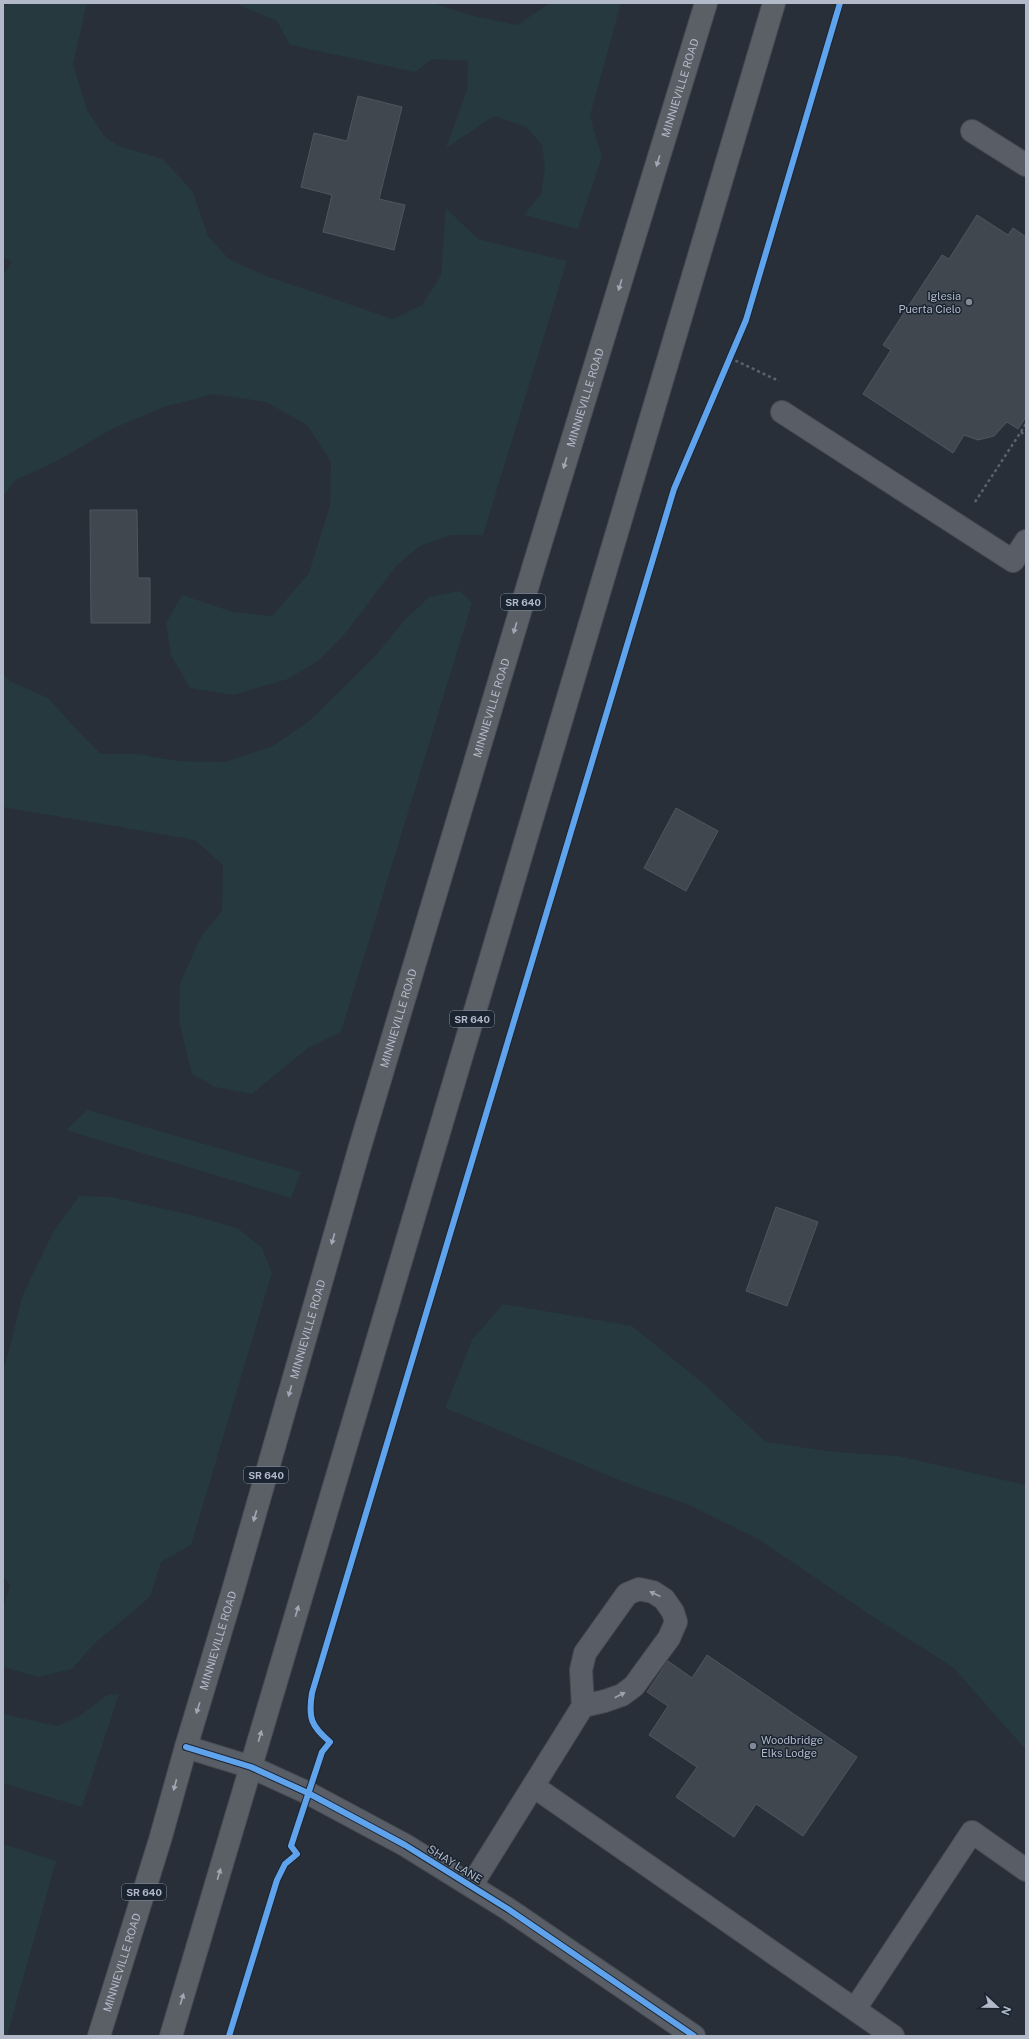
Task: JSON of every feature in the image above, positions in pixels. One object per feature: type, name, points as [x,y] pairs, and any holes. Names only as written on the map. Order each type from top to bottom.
[{"type":"main road","name":"MINNIEVILLE ROAD","points":[[99,2036],[160,1840],[364,1135],[532,572],[706,3]]},
{"type":"main road","name":"SR 640","points":[[171,2036],[774,3]]},
{"type":"street","points":[[972,131],[1026,166]]},
{"type":"street","points":[[782,412],[1019,565],[1026,541]]},
{"type":"street","points":[[471,1886],[583,1706],[581,1670],[585,1653],[627,1594],[639,1589],[652,1592],[664,1598],[673,1612],[676,1622],[669,1638],[634,1686],[622,1695],[583,1706]]},
{"type":"street","name":"SHAY LANE","points":[[186,1747],[251,1767],[308,1793],[405,1844],[471,1886],[694,2036]]},
{"type":"street","points":[[533,1786],[893,2036]]},
{"type":"street","points":[[855,2009],[972,1832],[1026,1870]]},
{"type":"path","points":[[727,366],[732,355],[782,383]]},
{"type":"path","points":[[973,505],[1026,424]]},
{"type":"path","points":[[1020,432],[1026,436]]},
{"type":"green space","points":[[15,3],[87,3],[73,64],[87,110],[105,137],[119,146],[163,159],[193,192],[208,236],[229,259],[266,276],[393,319],[422,305],[441,275],[446,208],[478,239],[567,261],[483,535],[451,535],[420,546],[396,566],[344,635],[318,661],[288,679],[233,695],[190,688],[171,655],[166,623],[182,595],[233,612],[272,616],[309,573],[330,505],[331,462],[307,425],[266,402],[214,394],[164,407],[112,429],[55,462],[14,481],[3,497],[3,275],[12,262],[3,257],[3,6]]},
{"type":"green space","points":[[235,3],[433,3],[473,16],[517,25],[550,3],[621,3],[590,116],[602,157],[578,229],[524,215],[541,194],[545,169],[542,145],[526,127],[494,116],[446,148],[467,90],[468,61],[432,59],[415,72],[290,45],[277,21]]},
{"type":"green space","points":[[460,591],[472,603],[341,1032],[308,1048],[252,1094],[215,1087],[192,1074],[179,1021],[180,983],[202,935],[222,911],[223,865],[195,840],[3,807],[3,674],[10,681],[48,698],[101,754],[137,754],[178,761],[225,762],[273,746],[309,721],[375,656],[403,622],[429,597]]},
{"type":"green space","points":[[87,1110],[301,1172],[291,1198],[66,1130]]},
{"type":"green space","points":[[79,1196],[111,1197],[196,1216],[239,1229],[262,1248],[272,1273],[191,1545],[161,1562],[150,1597],[94,1644],[72,1669],[38,1677],[3,1667],[3,1608],[10,1585],[3,1577],[3,1369],[8,1355],[22,1297],[53,1232]]},
{"type":"green space","points":[[503,1304],[632,1326],[705,1385],[766,1442],[835,1452],[898,1456],[1026,1485],[1026,1750],[953,1667],[875,1618],[758,1539],[687,1504],[629,1484],[445,1408],[472,1340]]},
{"type":"green space","points":[[119,1694],[82,1807],[3,1783],[3,1714],[58,1726],[78,1717],[107,1695]]},
{"type":"green space","points":[[3,1844],[56,1861],[7,2036],[3,2036]]},
{"type":"building","points":[[358,96],[402,107],[379,199],[405,205],[394,250],[323,232],[332,195],[301,187],[314,133],[347,141]]},
{"type":"building","name":"Iglesia Puerta Cielo","points":[[977,215],[1008,235],[1013,228],[1026,237],[1026,417],[1018,429],[1007,422],[994,436],[978,440],[964,435],[953,453],[863,394],[891,350],[883,345],[942,255],[949,259]]},
{"type":"building","points":[[90,510],[137,510],[138,578],[150,578],[150,623],[91,623]]},
{"type":"building","points":[[676,808],[718,831],[686,891],[644,868]]},
{"type":"building","points":[[776,1207],[818,1222],[787,1306],[746,1291]]},
{"type":"building","name":"Woodbridge Elks Lodge","points":[[707,1655],[857,1757],[803,1836],[756,1804],[734,1837],[676,1797],[697,1767],[649,1735],[668,1706],[647,1692],[668,1661],[692,1678]]},
{"type":"cycle path","points":[[229,2036],[277,1880],[285,1864],[297,1854],[291,1846],[322,1752],[330,1742],[312,1721],[310,1709],[312,1693],[674,489],[746,320],[840,3]]},
{"type":"cycle path","points":[[186,1747],[251,1767],[308,1793],[405,1845],[508,1909],[694,2036]]},
{"type":"place","name":"Iglesia Puerta Cielo","points":[[969,302]]},
{"type":"place","name":"Woodbridge Elks Lodge","points":[[753,1746]]}]
